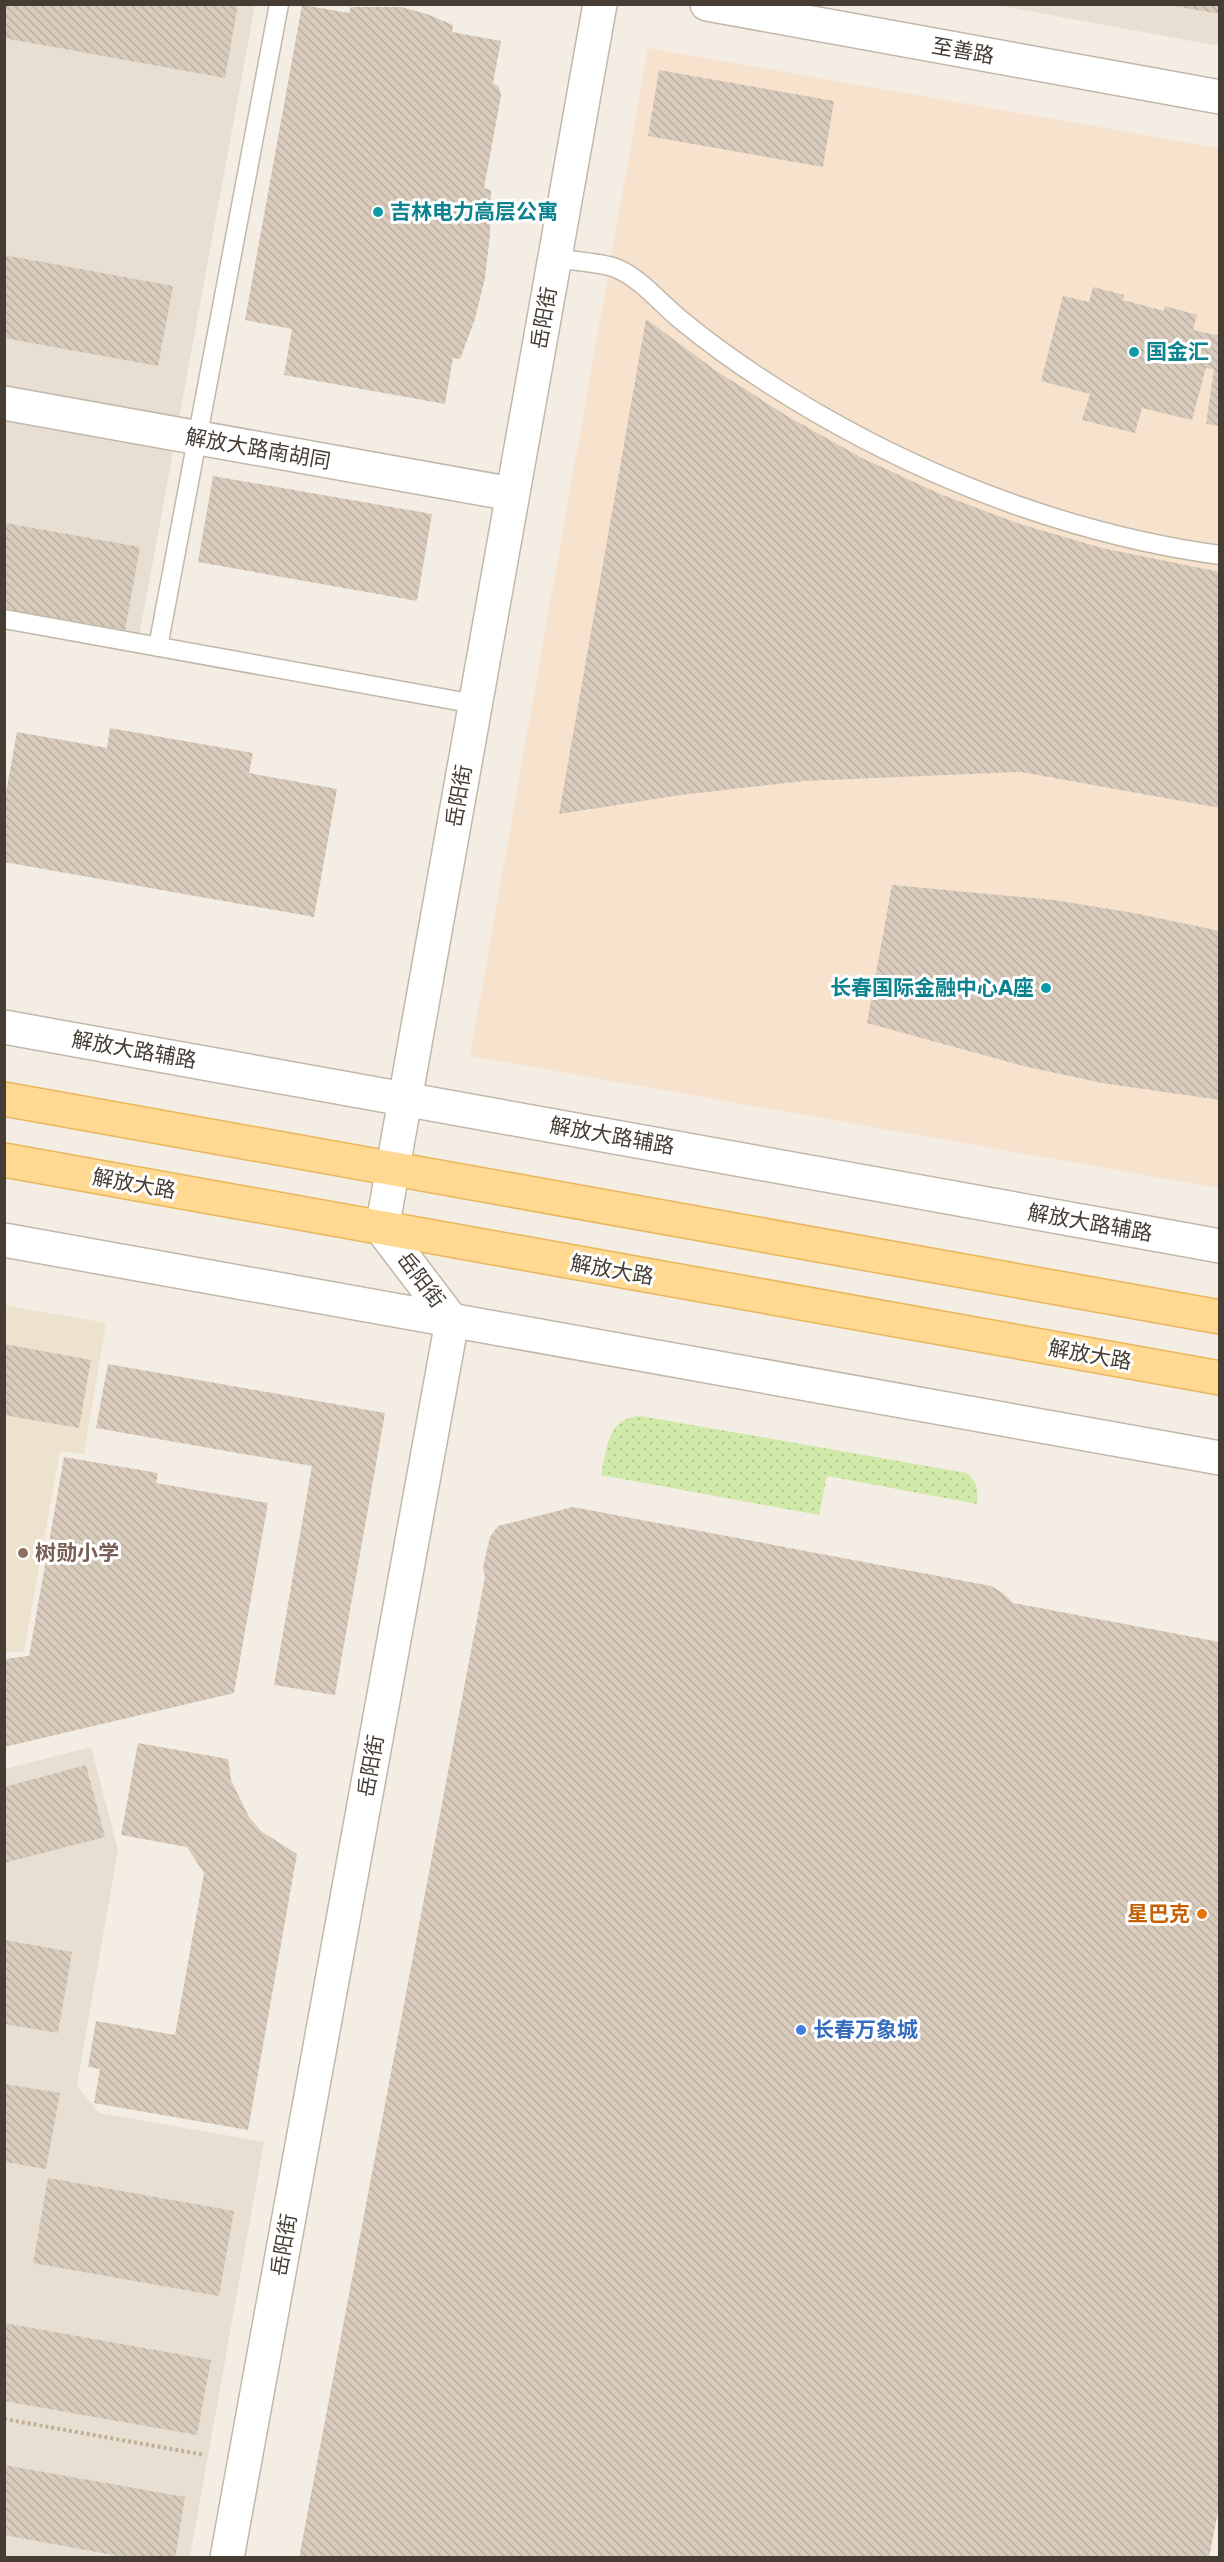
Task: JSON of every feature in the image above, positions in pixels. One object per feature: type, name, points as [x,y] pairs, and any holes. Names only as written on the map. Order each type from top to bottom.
[{"type":"main road","points":[[4,1099],[1220,1317]]},
{"type":"main road","name":"解放大路","points":[[4,1160],[1220,1378]]},
{"type":"street","name":"岳阳街","points":[[227,2558],[452,1322],[382,1228],[600,4]]},
{"type":"street","name":"至善路","points":[[707,4],[1220,97]]},
{"type":"street","name":"解放大路南胡同","points":[[4,403],[512,494]]},
{"type":"street","name":"解放大路辅路","points":[[4,1027],[1220,1246]]},
{"type":"street","points":[[4,1240],[1220,1458]]},
{"type":"lane","points":[[158,647],[279,4]]},
{"type":"lane","points":[[554,258],[614,268],[634,279],[682,321],[747,369],[816,412],[888,451],[1038,512],[1116,534],[1220,555]]},
{"type":"lane","points":[[4,619],[475,704]]},
{"type":"path","points":[[4,2419],[244,2462]]},
{"type":"shaded area","points":[[4,5],[255,5],[139,637],[5,613]]},
{"type":"shaded area","points":[[996,5],[1219,5],[1219,46]]},
{"type":"shaded area","points":[[648,48],[1219,148],[1219,1188],[470,1056]]},
{"type":"shaded area","name":"树勋小学","points":[[4,1305],[106,1323],[84,1454],[60,1451],[24,1651],[5,1653]]},
{"type":"shaded area","points":[[91,1747],[118,1850],[77,2085],[99,2113],[264,2142],[190,2557],[5,2558],[5,1769]]},
{"type":"green space","points":[[640,1416],[967,1473],[976,1487],[977,1504],[827,1476],[819,1515],[601,1475],[607,1445],[615,1428],[629,1418]]},
{"type":"building","points":[[4,4],[238,4],[225,78],[4,38]]},
{"type":"building","points":[[1174,4],[1220,4],[1220,14],[1174,6]]},
{"type":"building","name":"吉林电力高层公寓","points":[[302,5],[349,13],[351,7],[401,7],[427,14],[453,25],[452,32],[501,41],[493,83],[499,87],[501,96],[484,188],[491,190],[490,234],[485,278],[475,319],[460,359],[453,358],[445,404],[284,375],[292,329],[245,320]]},
{"type":"building","points":[[659,70],[834,101],[823,167],[648,136]]},
{"type":"building","points":[[4,255],[173,286],[158,366],[4,338]]},
{"type":"building","name":"国金汇","points":[[1093,287],[1124,295],[1123,300],[1164,311],[1165,306],[1197,315],[1193,330],[1220,336],[1220,426],[1206,424],[1214,369],[1206,368],[1192,420],[1142,408],[1135,433],[1082,420],[1090,394],[1041,381],[1063,296],[1089,302]]},
{"type":"building","points":[[646,319],[715,370],[787,416],[862,458],[940,494],[1020,524],[1102,548],[1220,572],[1220,808],[1021,772],[804,781],[681,795],[559,814]]},
{"type":"building","points":[[213,476],[432,514],[417,601],[198,562]]},
{"type":"building","points":[[5,523],[140,547],[125,630],[5,609]]},
{"type":"building","points":[[110,728],[253,753],[249,773],[337,789],[314,917],[4,862],[4,804],[17,732],[107,748]]},
{"type":"building","name":"长春国际金融中心A座","points":[[892,885],[1054,900],[1134,913],[1220,931],[1220,1100],[1102,1083],[1023,1066],[867,1023]]},
{"type":"building","points":[[4,1344],[91,1360],[79,1428],[4,1415]]},
{"type":"building","points":[[108,1364],[385,1413],[335,1695],[274,1685],[312,1466],[96,1428]]},
{"type":"building","points":[[64,1457],[158,1473],[156,1483],[268,1503],[234,1693],[4,1747],[4,1659],[29,1656]]},
{"type":"building","name":"长春万象城","points":[[573,1507],[991,1586],[1013,1603],[1220,1642],[1220,2501],[1209,2558],[299,2558],[485,1577],[483,1567],[490,1537],[498,1526]]},
{"type":"building","points":[[138,1743],[228,1759],[231,1780],[249,1817],[262,1832],[297,1854],[248,2130],[94,2103],[100,2069],[88,2067],[96,2021],[175,2035],[204,1873],[187,1847],[121,1835]]},
{"type":"building","points":[[86,1765],[105,1837],[4,1863],[4,1787]]},
{"type":"building","points":[[5,1940],[72,1952],[58,2033],[5,2024]]},
{"type":"building","points":[[5,2084],[60,2093],[46,2169],[5,2162]]},
{"type":"building","points":[[48,2178],[234,2211],[219,2296],[33,2263]]},
{"type":"building","points":[[4,2323],[211,2360],[197,2435],[4,2401]]},
{"type":"building","points":[[4,2465],[185,2497],[175,2558],[129,2558],[4,2535]]},
{"type":"place","name":"吉林电力高层公寓","points":[[378,212]]},
{"type":"place","name":"国金汇","points":[[1134,352]]},
{"type":"place","name":"长春国际金融中心A座","points":[[1046,988]]},
{"type":"place","name":"树勋小学","points":[[23,1553]]},
{"type":"place","name":"星巴克","points":[[1202,1914]]},
{"type":"place","name":"长春万象城","points":[[801,2030]]}]
